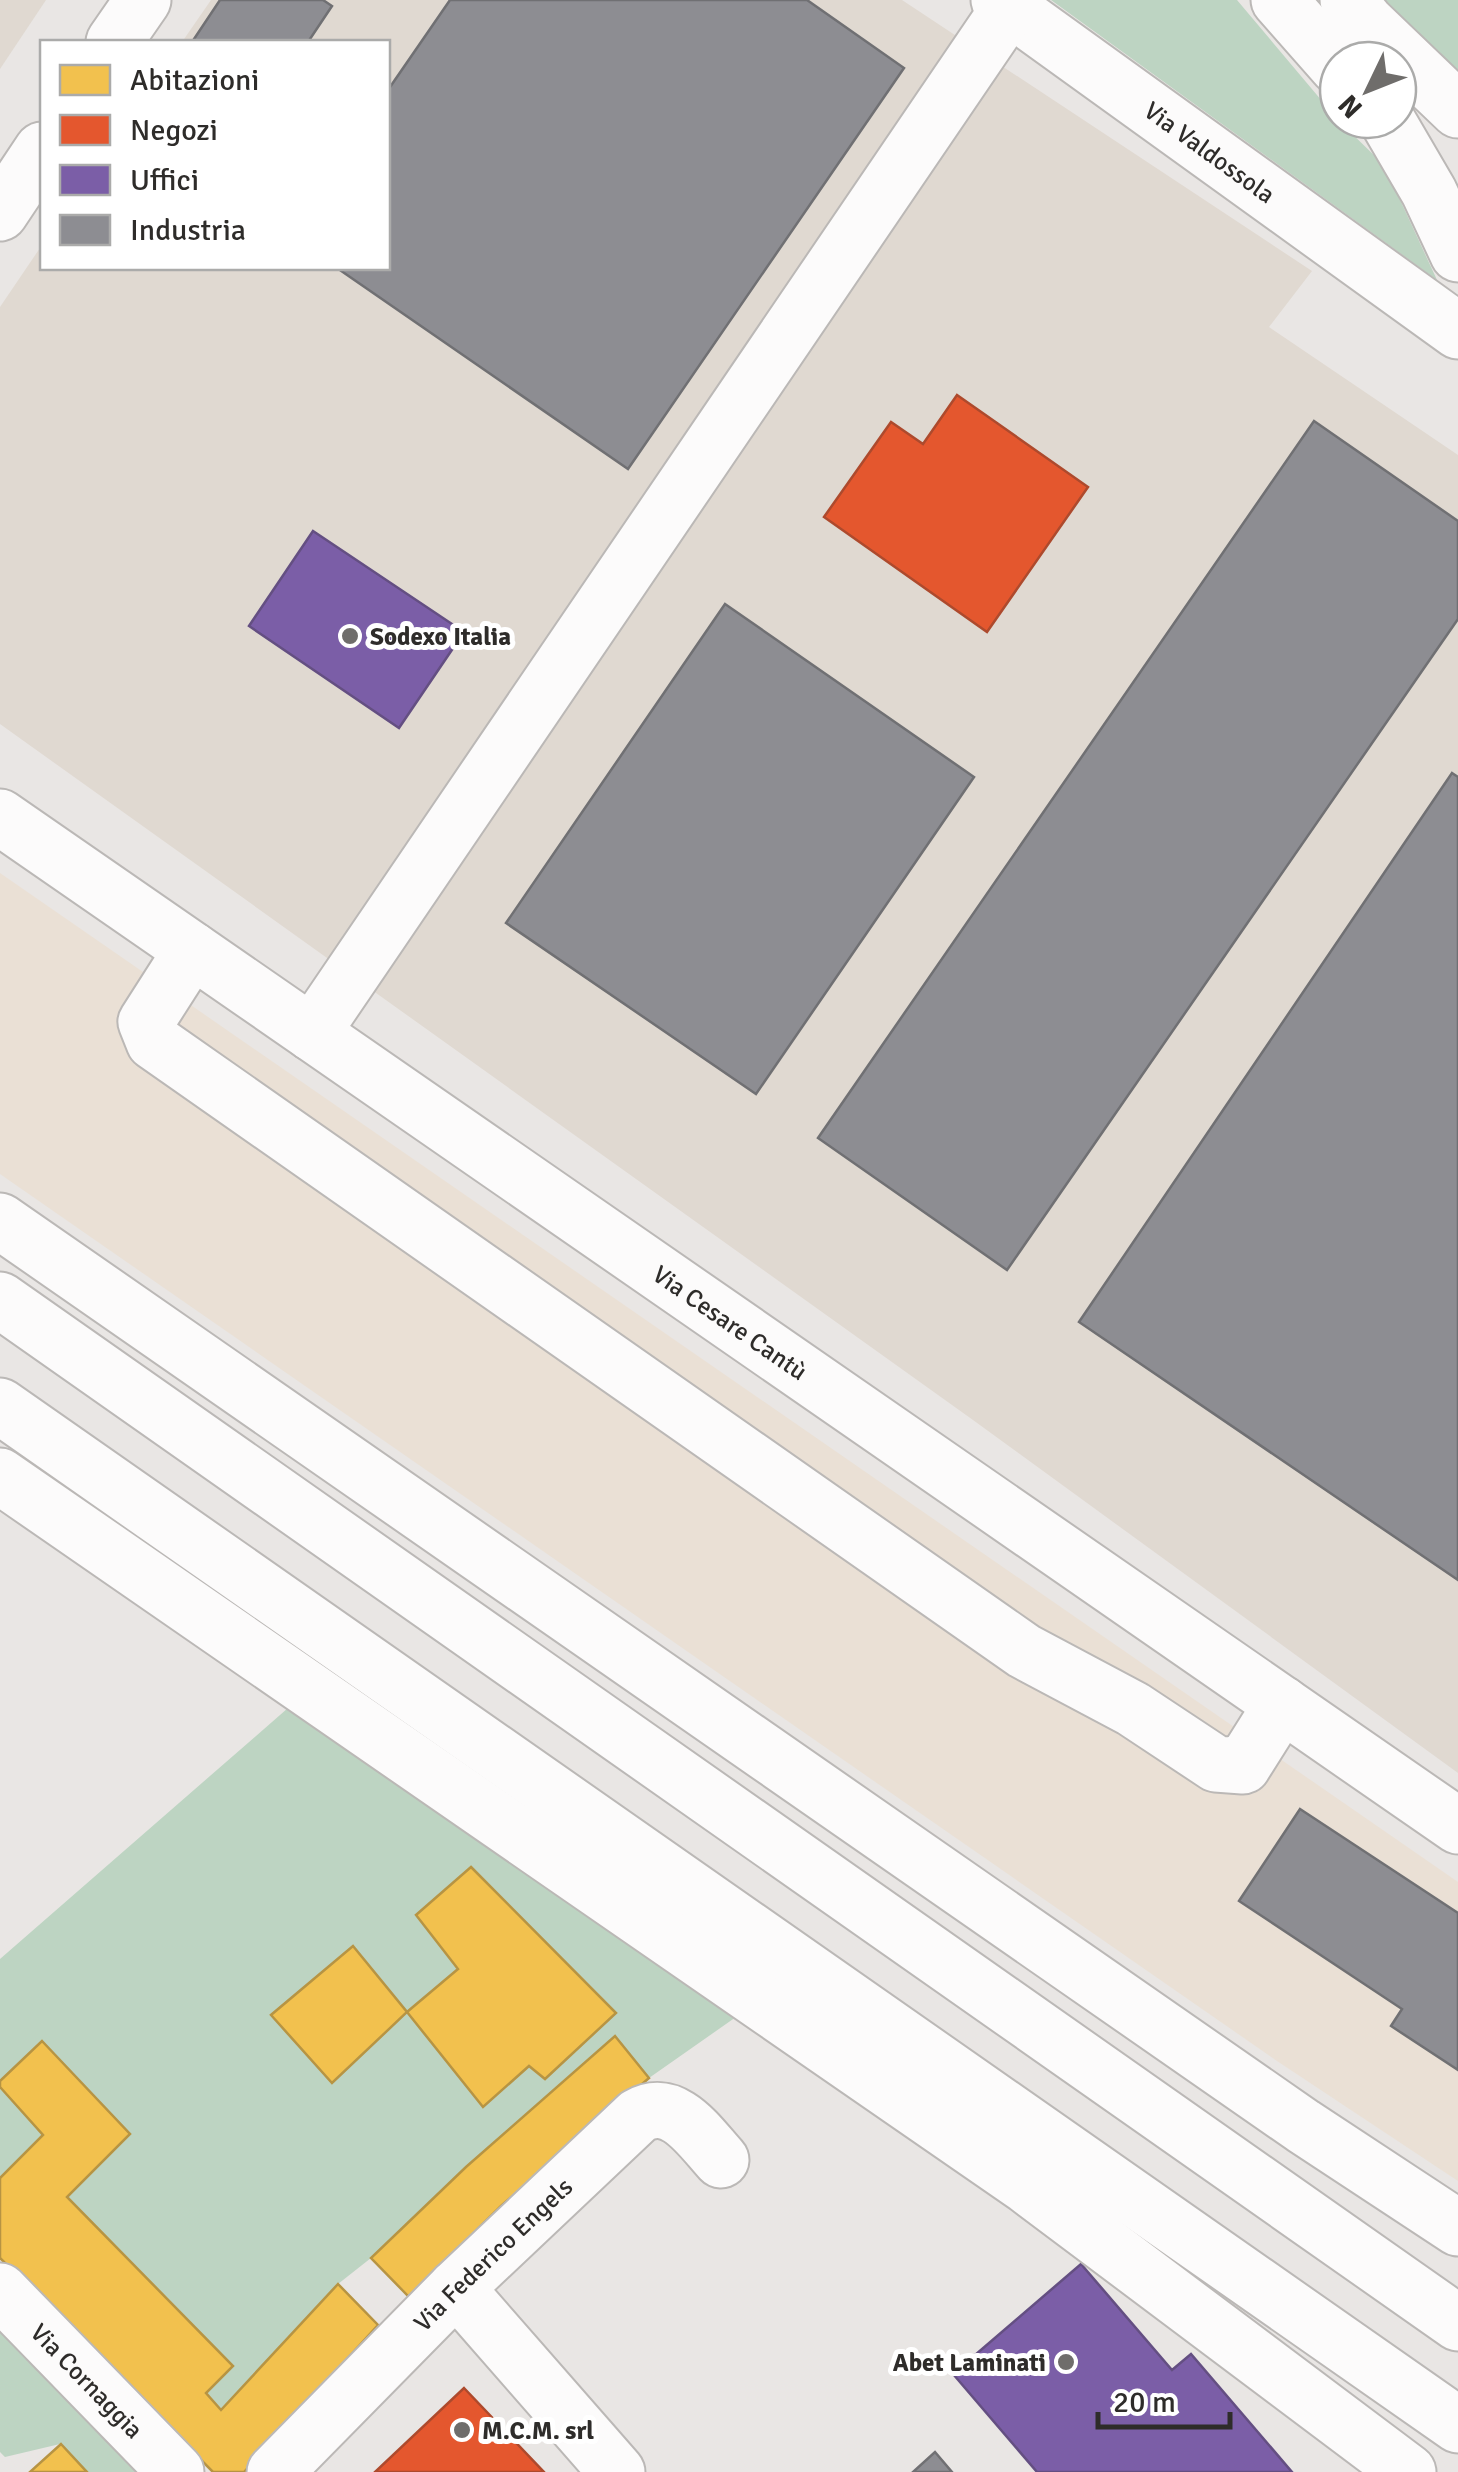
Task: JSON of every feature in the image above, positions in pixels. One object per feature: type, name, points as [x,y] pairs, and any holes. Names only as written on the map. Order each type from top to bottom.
[{"type":"main road","points":[[115,40],[143,0]]},
{"type":"main road","points":[[1279,0],[1318,44]]},
{"type":"main road","points":[[1348,0],[1458,110]]},
{"type":"main road","points":[[312,1033],[720,433],[1004,4]]},
{"type":"main road","name":"Via Valdossola","points":[[1004,4],[1440,318]]},
{"type":"main road","points":[[1399,140],[1458,254]]},
{"type":"main road","points":[[1410,140],[1458,184]]},
{"type":"main road","points":[[0,213],[40,153]]},
{"type":"main road","name":"Via Cesare Cantù","points":[[0,817],[1458,1826]]},
{"type":"main road","points":[[192,950],[146,1022],[154,1042],[1024,1650],[1133,1709],[1216,1764],[1243,1766],[1282,1704]]},
{"type":"main road","points":[[0,1222],[1303,2126],[1458,2228]]},
{"type":"main road","points":[[0,1300],[1458,2323]]},
{"type":"main road","points":[[0,1406],[1458,2425]]},
{"type":"main road","points":[[0,1476],[1026,2186],[1408,2472]]},
{"type":"main road","name":"Via Federico Engels","points":[[275,2472],[456,2288],[648,2111],[670,2111],[680,2116],[721,2160]]},
{"type":"main road","points":[[456,2288],[616,2472]]},
{"type":"main road","name":"Via Cornaggia","points":[[0,2291],[176,2472]]},
{"type":"shaded area","points":[[0,0],[46,0],[0,69]]},
{"type":"shaded area","points":[[211,0],[902,0],[1312,271],[1269,327],[1458,455],[1458,1773],[973,1420],[0,724],[0,307],[40,248],[40,270],[390,270],[390,40],[183,40]]},
{"type":"shaded area","points":[[0,873],[1458,1882],[1458,2181],[1277,2061],[0,1174]]},
{"type":"green space","points":[[1051,0],[1237,0],[1318,96],[1318,140],[1358,140],[1384,165],[1437,280]]},
{"type":"green space","points":[[1383,0],[1458,0],[1458,76]]},
{"type":"green space","points":[[288,1708],[736,2017],[649,2078],[614,2037],[338,2284],[221,2410],[67,2197],[130,2134],[0,2081],[0,1959]]},
{"type":"green space","points":[[0,2087],[43,2135],[0,2178]]},
{"type":"green space","points":[[0,2306],[162,2472],[87,2472],[60,2444],[5,2457],[0,2452]]},
{"type":"building: Abitazioni","points":[[471,1867],[616,2013],[545,2079],[529,2066],[483,2107],[407,2012],[458,1969],[416,1915]]},
{"type":"building: Abitazioni","points":[[353,1946],[407,2012],[332,2083],[271,2015]]},
{"type":"building: Abitazioni","points":[[615,2036],[649,2078],[501,2206],[409,2297],[371,2258],[466,2167]]},
{"type":"building: Abitazioni","points":[[42,2041],[130,2134],[67,2197],[233,2366],[206,2393],[221,2410],[338,2284],[378,2325],[244,2472],[213,2472],[0,2258],[0,2178],[43,2135],[0,2087],[0,2081]]},
{"type":"building: Abitazioni","points":[[61,2444],[87,2472],[30,2472]]},
{"type":"building: Negozi","points":[[957,395],[1088,487],[987,632],[824,517],[891,422],[923,444]]},
{"type":"building: Negozi","name":"M.C.M. srl","points":[[464,2388],[544,2472],[375,2472]]},
{"type":"building: Uffici","points":[[313,531],[464,632],[399,728],[249,626]]},
{"type":"building: Uffici","name":"Abet Laminati","points":[[1081,2264],[1172,2370],[1191,2354],[1292,2472],[1037,2472],[953,2374]]},
{"type":"building: Industria","points":[[220,0],[323,0],[332,6],[309,40],[193,40]]},
{"type":"building: Industria","points":[[450,0],[807,0],[904,68],[628,469],[340,270],[390,270],[390,87]]},
{"type":"building: Industria","points":[[1314,421],[1458,521],[1458,619],[1007,1270],[818,1138]]},
{"type":"building: Industria","points":[[725,604],[974,777],[756,1094],[506,923]]},
{"type":"building: Industria","points":[[1452,773],[1458,777],[1458,1580],[1079,1322]]},
{"type":"building: Industria","points":[[1300,1809],[1458,1913],[1458,2070],[1391,2026],[1402,2009],[1239,1901]]},
{"type":"building: Industria","points":[[935,2452],[952,2472],[913,2472]]},
{"type":"place","name":"Sodexo Italia","points":[[350,636]]},
{"type":"place","name":"Abet Laminati","points":[[1066,2362]]},
{"type":"place","name":"M.C.M. srl","points":[[462,2430]]}]
